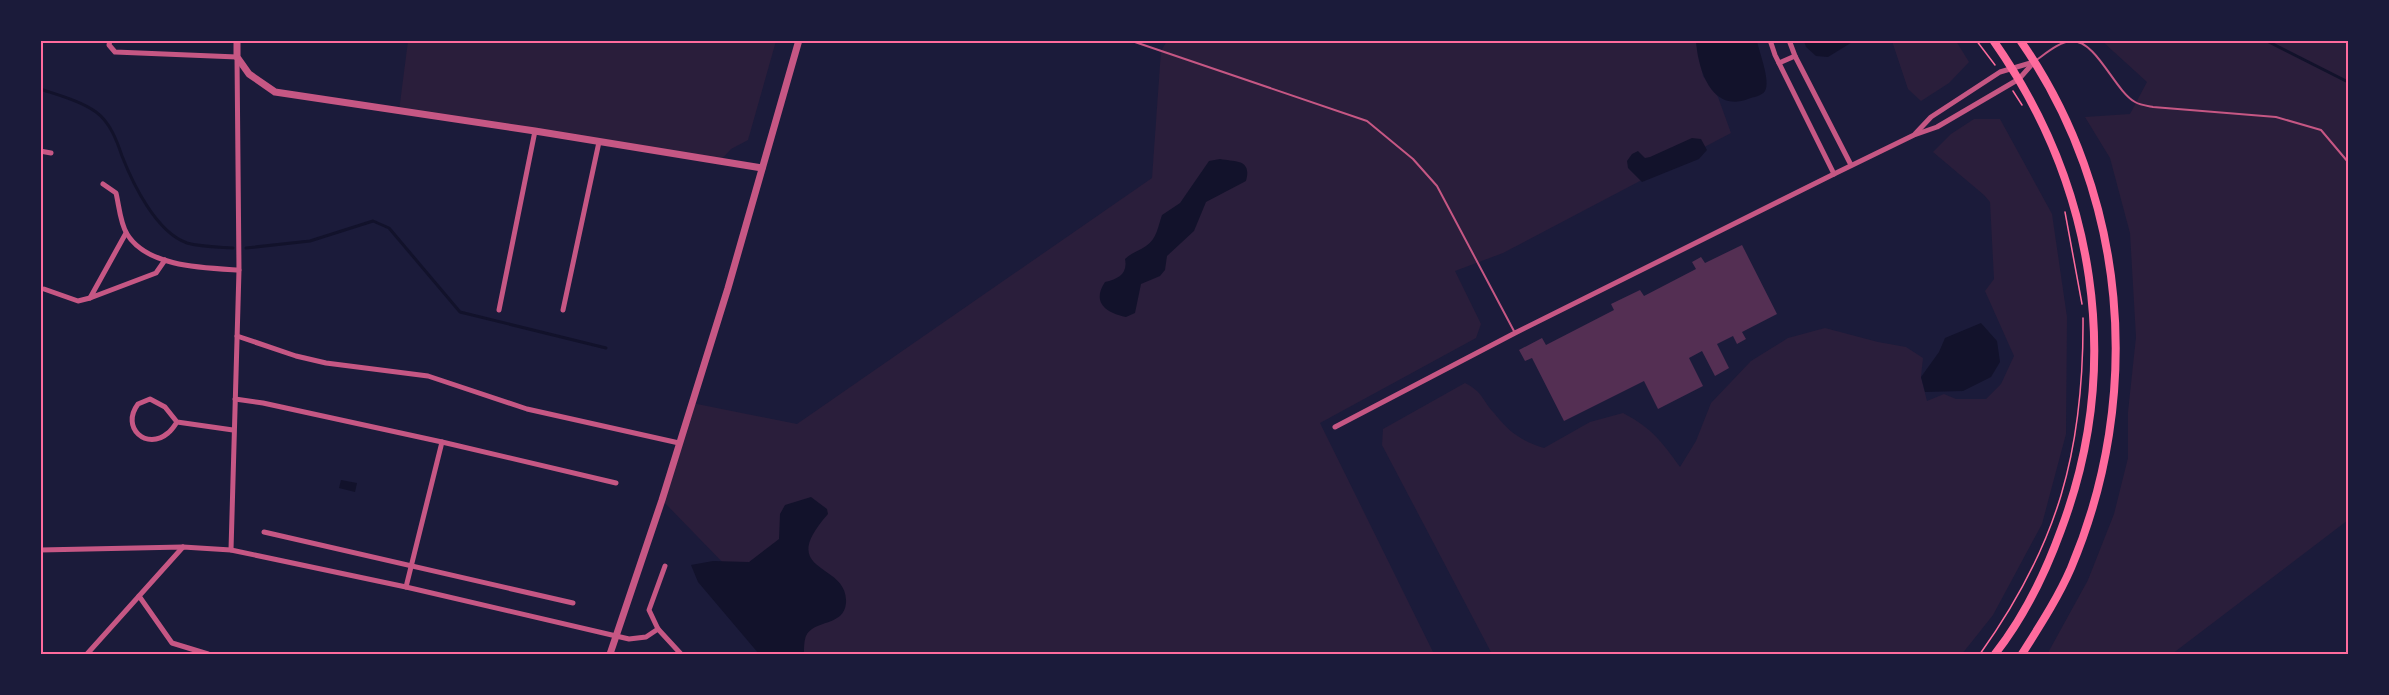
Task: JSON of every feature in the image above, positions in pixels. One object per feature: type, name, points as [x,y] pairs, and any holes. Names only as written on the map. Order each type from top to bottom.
[{"type":"main road","points":[[1993,40],[2019,79],[2049,135],[2066,177],[2081,228],[2092,300],[2094,368],[2087,437],[2080,472],[2067,516],[2032,598],[1995,654]]},
{"type":"main road","points":[[2020,40],[2035,62],[2071,129],[2104,231],[2112,278],[2117,358],[2110,436],[2095,500],[2070,569],[2042,624],[2022,654]]},
{"type":"street","points":[[110,40],[109,45],[115,52],[237,57]]},
{"type":"street","points":[[231,550],[239,270],[237,40]]},
{"type":"street","points":[[610,654],[728,288],[799,40]]},
{"type":"street","points":[[1770,40],[1834,174]]},
{"type":"street","points":[[1789,40],[1851,165]]},
{"type":"street","points":[[1779,63],[1795,56]]},
{"type":"street","points":[[237,57],[249,74],[275,92],[762,168]]},
{"type":"street","points":[[1335,427],[1515,333],[1851,165],[1914,135],[1937,127],[2019,79],[2035,62]]},
{"type":"street","points":[[1914,135],[1931,117],[2000,72],[2035,62]]},
{"type":"street","points":[[499,310],[535,131]]},
{"type":"street","points":[[563,310],[599,142]]},
{"type":"street","points":[[40,152],[51,153]]},
{"type":"street","points":[[103,184],[116,193],[126,233],[140,249],[165,260],[193,268],[239,270]]},
{"type":"street","points":[[90,298],[126,233]]},
{"type":"street","points":[[44,289],[78,301],[156,273],[165,260]]},
{"type":"street","points":[[237,336],[296,356],[326,363],[428,376],[527,409],[679,443]]},
{"type":"street","points":[[177,422],[168,434],[147,439],[132,428],[131,419],[133,410],[138,404],[150,399],[165,407],[177,422],[234,430]]},
{"type":"street","points":[[235,399],[442,442],[616,483]]},
{"type":"street","points":[[406,587],[442,442]]},
{"type":"street","points":[[264,532],[573,603]]},
{"type":"street","points":[[87,654],[183,547]]},
{"type":"street","points":[[40,550],[183,547],[231,550],[406,587],[617,637],[629,639],[646,637],[658,629]]},
{"type":"street","points":[[665,567],[649,610],[658,629],[681,654]]},
{"type":"street","points":[[139,596],[172,643],[208,654]]},
{"type":"lane","points":[[1129,40],[1367,121],[1413,159],[1437,186],[1515,333]]},
{"type":"lane","points":[[2035,62],[2067,42],[2077,42],[2089,49],[2124,93],[2136,103],[2153,107],[2276,117],[2321,130],[2349,162]]},
{"type":"path","points":[[1976,40],[2000,72]]},
{"type":"path","points":[[2008,85],[2025,112]]},
{"type":"path","points":[[1980,654],[2032,572],[2052,526],[2066,481],[2076,435],[2084,372],[2083,311],[2064,207]]},
{"type":"shaded area","points":[[1804,40],[1854,41],[1828,57],[1816,56],[1806,47]]},
{"type":"shaded area","points":[[408,41],[776,41],[748,140],[731,149],[720,161],[399,111]]},
{"type":"shaded area","points":[[1167,41],[1696,41],[1703,76],[1718,97],[1731,133],[1503,253],[1455,271],[1481,324],[1476,338],[1320,423],[1434,654],[797,654],[800,642],[662,500],[692,403],[797,424],[1152,178],[1161,51]]},
{"type":"shaded area","points":[[1696,41],[1757,41],[1766,74],[1765,91],[1757,96],[1736,102],[1725,100],[1716,94],[1704,76]]},
{"type":"shaded area","points":[[1892,41],[1956,41],[1969,62],[1949,83],[1921,101],[1908,89]]},
{"type":"shaded area","points":[[2102,41],[2348,41],[2348,520],[2172,654],[2049,654],[2088,580],[2114,514],[2128,458],[2128,412],[2136,337],[2130,233],[2110,158],[2085,117],[2130,114],[2147,82]]},
{"type":"shaded area","points":[[1974,119],[2000,119],[2052,214],[2067,317],[2066,434],[2042,524],[1993,615],[1962,654],[1492,654],[1382,445],[1383,429],[1465,383],[1479,393],[1510,431],[1536,445],[1544,448],[1590,422],[1623,413],[1656,436],[1680,467],[1696,441],[1711,403],[1751,361],[1788,338],[1825,328],[1906,347],[1923,358],[1921,377],[1927,401],[1944,394],[1956,399],[1986,399],[2001,384],[2014,356],[1985,291],[1994,279],[1990,202],[1933,152],[1951,134]]},
{"type":"shaded area","points":[[1692,138],[1701,139],[1707,150],[1699,159],[1642,182],[1628,168],[1627,161],[1632,154],[1638,151],[1645,158],[1650,157]]},
{"type":"shaded area","points":[[1220,159],[1237,161],[1245,165],[1246,181],[1206,202],[1194,231],[1167,256],[1165,270],[1160,276],[1141,284],[1135,313],[1126,317],[1107,310],[1100,301],[1101,289],[1105,282],[1121,275],[1126,264],[1125,259],[1153,240],[1162,215],[1180,203],[1209,161]]},
{"type":"shaded area","points":[[1981,323],[1997,341],[2000,362],[1991,377],[1963,391],[1925,392],[1921,377],[1939,352],[1945,338]]},
{"type":"shaded area","points":[[341,480],[357,483],[355,492],[339,488]]},
{"type":"shaded area","points":[[811,497],[827,509],[828,514],[813,534],[808,548],[811,558],[837,580],[844,590],[846,603],[844,611],[835,620],[810,631],[805,638],[804,654],[759,654],[698,582],[691,565],[713,561],[749,562],[779,539],[780,514],[785,505]]},
{"type":"building","points":[[1742,245],[1777,314],[1742,332],[1746,339],[1737,344],[1733,336],[1717,344],[1729,368],[1715,376],[1702,351],[1689,358],[1703,386],[1658,409],[1644,381],[1564,421],[1532,358],[1525,361],[1519,350],[1542,338],[1546,345],[1614,310],[1611,304],[1640,290],[1644,296],[1696,269],[1692,262],[1701,257],[1705,263]]},
{"type":"waterway","points":[[2265,40],[2348,82]]},
{"type":"waterway","points":[[40,89],[76,101],[101,116],[118,144],[139,193],[165,229],[187,243],[233,248]]},
{"type":"waterway","points":[[246,248],[310,241],[373,221],[389,228],[460,312],[606,348]]}]
